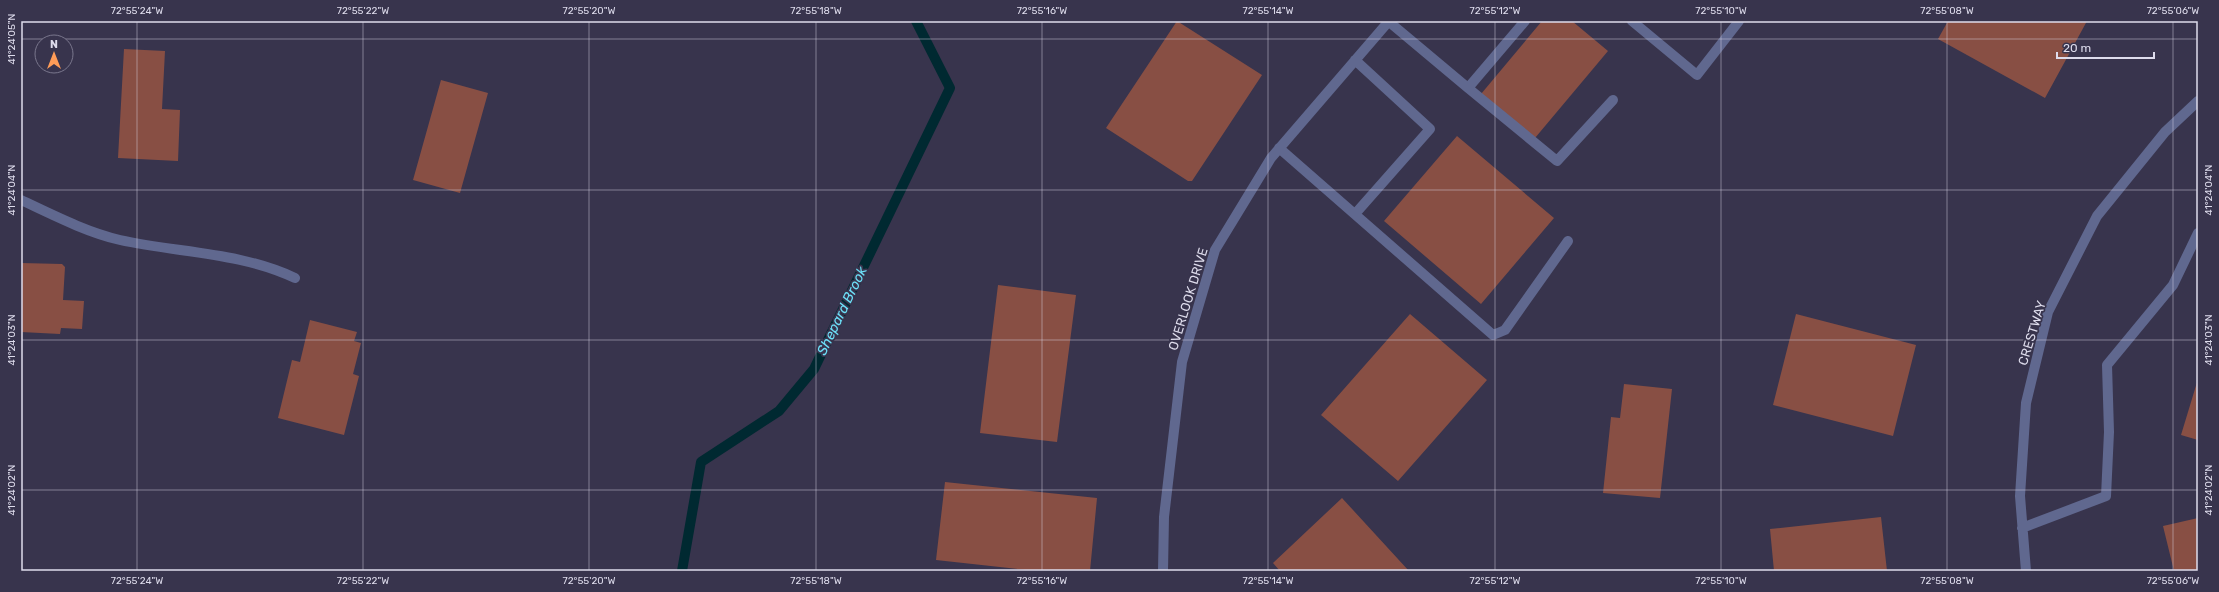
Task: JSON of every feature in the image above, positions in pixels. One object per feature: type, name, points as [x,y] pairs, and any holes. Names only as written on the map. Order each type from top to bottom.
[{"type":"street","points":[[1388,21],[1557,161],[1613,100]]},
{"type":"street","name":"OVERLOOK DRIVE","points":[[1163,571],[1164,517],[1182,362],[1215,250],[1270,158],[1388,21]]},
{"type":"street","points":[[1468,88],[1525,21]]},
{"type":"street","points":[[1632,21],[1697,76],[1739,21]]},
{"type":"street","points":[[1355,60],[1430,129],[1355,214]]},
{"type":"street","name":"CRESTWAY","points":[[2026,571],[2020,496],[2026,403],[2048,312],[2097,216],[2165,132],[2198,101]]},
{"type":"street","points":[[1280,148],[1493,335],[1505,330],[1568,241]]},
{"type":"street","points":[[21,200],[99,234],[178,250],[234,258],[276,269],[296,278]]},
{"type":"street","points":[[2022,528],[2106,496],[2109,432],[2107,365],[2173,285],[2198,233]]},
{"type":"building","points":[[1177,21],[1262,75],[1192,181],[1188,181],[1106,128]]},
{"type":"building","points":[[1542,21],[1572,21],[1608,51],[1535,138],[1481,94]]},
{"type":"building","points":[[1948,21],[2087,21],[2045,98],[1938,39]]},
{"type":"building","points":[[124,49],[165,51],[162,109],[180,110],[178,161],[118,158]]},
{"type":"building","points":[[441,80],[488,93],[460,193],[413,180]]},
{"type":"building","points":[[1457,136],[1554,218],[1481,304],[1384,221]]},
{"type":"building","points":[[21,263],[62,264],[65,267],[63,300],[84,301],[82,329],[61,328],[60,334],[21,332]]},
{"type":"building","points":[[998,285],[1076,295],[1057,442],[980,433]]},
{"type":"building","points":[[1410,314],[1487,380],[1398,481],[1321,415]]},
{"type":"building","points":[[1796,314],[1916,345],[1893,436],[1773,405]]},
{"type":"building","points":[[310,320],[357,332],[354,341],[361,343],[353,374],[359,376],[344,435],[278,418],[292,360],[300,362]]},
{"type":"building","points":[[2198,379],[2198,440],[2181,435]]},
{"type":"building","points":[[1624,384],[1672,389],[1660,498],[1603,493],[1611,417],[1620,418]]},
{"type":"building","points":[[945,482],[1097,498],[1090,571],[1035,571],[936,560]]},
{"type":"building","points":[[1342,498],[1409,571],[1280,571],[1273,563]]},
{"type":"building","points":[[1881,517],[1887,571],[1774,571],[1770,529]]},
{"type":"building","points":[[2198,518],[2198,571],[2174,571],[2163,526]]},
{"type":"waterway","name":"Shepard Brook","points":[[682,571],[701,462],[779,411],[814,369],[950,88],[916,21]]}]
